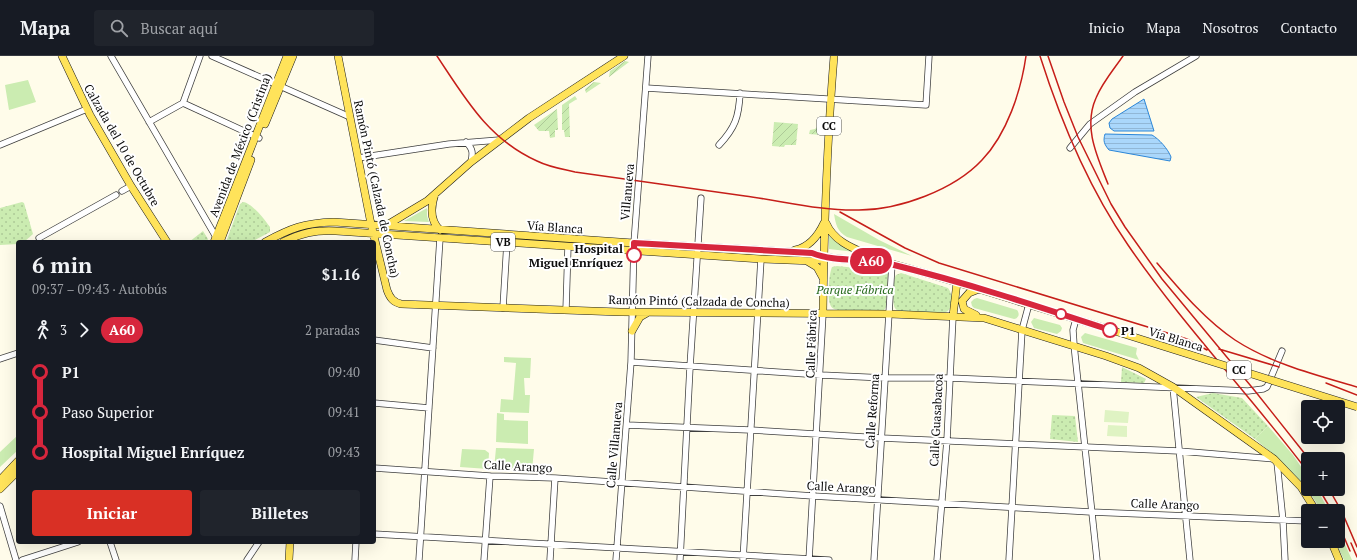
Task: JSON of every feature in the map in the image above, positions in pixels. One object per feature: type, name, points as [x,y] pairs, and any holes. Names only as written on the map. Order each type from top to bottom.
[{"type":"main road","name":"Calzada del 10 de Octubre","points":[[62,56],[87,109],[131,186],[166,240]]},
{"type":"main road","name":"Avenida de México (Cristina)","points":[[279,85],[287,56]]},
{"type":"main road","name":"Avenida de México (Cristina)","points":[[217,240],[257,137],[293,56]]},
{"type":"main road","name":"Ramón Pintó (Calzada de Concha)","points":[[338,56],[370,224],[375,240]]},
{"type":"main road","points":[[370,224],[389,220],[422,205],[471,162],[499,140],[539,111],[624,56]]},
{"type":"main road","name":"Calle Fábrica","points":[[823,313],[830,98],[834,56]]},
{"type":"main road","points":[[435,194],[432,215],[434,223],[440,230]]},
{"type":"main road","points":[[373,233],[406,213]]},
{"type":"main road","points":[[788,252],[799,250],[810,244],[818,236],[825,221]]},
{"type":"main road","points":[[825,221],[829,229],[838,240],[890,264]]},
{"type":"main road","name":"Vía Blanca","points":[[269,240],[285,232],[308,224],[334,222],[386,225],[761,259],[807,261],[824,258],[859,259],[890,264],[957,282],[1357,407]]},
{"type":"main road","name":"Vía Blanca","points":[[288,240],[300,234],[311,231],[330,230],[568,246],[698,246],[812,253],[824,258]]},
{"type":"main road","name":"Ramón Pintó (Calzada de Concha)","points":[[376,245],[383,278],[389,295],[396,303],[401,304],[633,312],[890,314],[984,318],[1074,345],[1139,368],[1173,387],[1275,461],[1300,488],[1311,504]]},
{"type":"main road","points":[[807,261],[817,266],[824,280]]},
{"type":"main road","name":"Calle Guasabacoa","points":[[953,316],[957,282]]},
{"type":"main road","points":[[964,316],[962,301],[966,295],[979,289]]},
{"type":"main road","points":[[962,306],[968,312],[984,318]]},
{"type":"main road","points":[[632,331],[640,317],[647,313],[654,312]]},
{"type":"main road","points":[[0,480],[16,463]]},
{"type":"main road","points":[[0,488],[16,473]]},
{"type":"main road","points":[[289,560],[290,544]]},
{"type":"main road","points":[[1334,548],[1339,560]]},
{"type":"street","points":[[111,56],[217,240]]},
{"type":"street","points":[[149,122],[183,103],[200,56]]},
{"type":"street","points":[[212,56],[350,117]]},
{"type":"street","name":"Villanueva","points":[[632,331],[634,247],[648,56]]},
{"type":"street","points":[[646,88],[926,105],[929,56]]},
{"type":"street","points":[[1070,148],[1090,124],[1135,92],[1196,56]]},
{"type":"street","points":[[719,145],[729,134],[737,120],[740,93]]},
{"type":"street","points":[[183,103],[257,137]]},
{"type":"street","points":[[0,145],[87,109]]},
{"type":"street","points":[[358,158],[466,142],[499,140]]},
{"type":"street","points":[[466,142],[472,148],[473,153],[471,162]]},
{"type":"street","points":[[122,192],[131,186]]},
{"type":"street","points":[[39,238],[60,228],[116,195]]},
{"type":"street","points":[[680,560],[693,312],[701,198]]},
{"type":"street","points":[[419,560],[440,238]]},
{"type":"street","points":[[503,308],[507,242]]},
{"type":"street","points":[[566,310],[568,246]]},
{"type":"street","points":[[743,557],[761,259]]},
{"type":"street","name":"Calle Reforma","points":[[874,560],[890,314],[890,264]]},
{"type":"street","points":[[1009,560],[1022,330],[1029,304]]},
{"type":"street","name":"Calle Fábrica","points":[[809,560],[823,313]]},
{"type":"street","name":"Calle Guasabacoa","points":[[937,560],[947,440],[953,316]]},
{"type":"street","points":[[1076,319],[1073,330],[1074,345],[1097,560]]},
{"type":"street","name":"Calle Villanueva","points":[[616,560],[632,331]]},
{"type":"street","points":[[376,340],[433,348]]},
{"type":"street","points":[[631,362],[820,375],[885,378],[950,378],[1242,391],[1263,389],[1267,387],[1282,351]]},
{"type":"street","points":[[0,359],[16,354]]},
{"type":"street","points":[[1173,387],[1178,451],[1190,560]]},
{"type":"street","points":[[376,403],[429,408]]},
{"type":"street","points":[[626,425],[1178,451],[1275,461],[1283,521],[1285,560]]},
{"type":"street","name":"Calle Arango","points":[[376,468],[490,476],[555,478],[878,500],[1301,522]]},
{"type":"street","points":[[484,560],[490,476]]},
{"type":"street","points":[[550,560],[555,478]]},
{"type":"street","points":[[0,506],[16,560]]},
{"type":"street","points":[[376,534],[551,545],[616,547],[743,557],[829,560]]},
{"type":"street","points":[[22,560],[72,544]]},
{"type":"street","points":[[111,544],[116,560]]},
{"type":"street","points":[[247,560],[258,544]]},
{"type":"street","points":[[355,560],[356,544]]},
{"type":"green space","points":[[625,61],[629,62],[609,77],[610,71]]},
{"type":"green space","points":[[28,80],[36,102],[9,110],[5,85]]},
{"type":"green space","points":[[594,82],[601,83],[586,93],[585,89]]},
{"type":"green space","points":[[575,96],[577,99],[569,104],[570,137],[565,137],[564,130],[562,130],[562,105]]},
{"type":"green space","points":[[557,109],[558,130],[555,130],[555,137],[550,138],[549,131],[539,131],[534,125]]},
{"type":"green space","points":[[774,122],[798,124],[796,145],[785,145],[784,147],[772,146]]},
{"type":"green space","points":[[818,126],[823,126],[822,135],[809,134],[810,130],[815,129]]},
{"type":"green space","points":[[22,202],[24,203],[33,234],[26,240],[16,240],[16,244],[0,245],[0,208]]},
{"type":"green space","points":[[243,202],[254,208],[270,227],[270,232],[255,240],[227,240],[240,204]]},
{"type":"green space","points":[[427,208],[429,222],[404,221]]},
{"type":"green space","points":[[834,214],[879,240],[912,256],[847,237],[838,227]]},
{"type":"green space","points":[[203,231],[208,239],[208,240],[192,240]]},
{"type":"green space","points":[[829,236],[842,246],[855,252],[829,249]]},
{"type":"green space","name":"Parque Fábrica","points":[[837,266],[886,271],[888,274],[886,307],[883,312],[838,310],[832,307],[829,301],[829,280],[832,267]]},
{"type":"green space","name":"Parque Fábrica","points":[[901,273],[948,288],[952,301],[949,310],[946,312],[900,312],[896,310],[893,301],[894,282],[896,275]]},
{"type":"green space","points":[[977,298],[1017,310],[1018,316],[1014,319],[974,308],[971,302]]},
{"type":"green space","points":[[1034,318],[1060,325],[1062,328],[1061,331],[1057,334],[1034,328],[1031,322]]},
{"type":"green space","points":[[1085,333],[1137,348],[1136,354],[1139,360],[1083,343],[1081,337]]},
{"type":"green space","points":[[504,357],[531,358],[530,378],[524,378],[525,395],[530,395],[529,413],[500,412],[501,399],[513,400],[516,363],[504,362]]},
{"type":"green space","points":[[1122,367],[1146,379],[1144,383],[1121,382]]},
{"type":"green space","points":[[1213,393],[1242,398],[1268,426],[1255,439],[1196,397]]},
{"type":"green space","points":[[1105,410],[1129,412],[1128,423],[1104,422]]},
{"type":"green space","points":[[497,413],[504,414],[504,420],[528,421],[528,444],[496,442]]},
{"type":"green space","points":[[1052,415],[1075,416],[1078,442],[1050,439]]},
{"type":"green space","points":[[1108,425],[1127,426],[1127,437],[1107,436]]},
{"type":"green space","points":[[1268,426],[1301,467],[1301,482],[1283,463],[1255,439]]},
{"type":"green space","points":[[16,437],[16,452],[0,467],[0,452]]},
{"type":"green space","points":[[496,448],[534,449],[532,471],[494,469]]},
{"type":"green space","points":[[462,449],[485,450],[489,453],[488,469],[460,467]]},
{"type":"green space","points":[[1312,496],[1321,496],[1325,504],[1317,504]]},
{"type":"green space","points":[[1345,544],[1352,560],[1344,560],[1338,548],[1345,548]]},
{"type":"water","points":[[1144,99],[1154,131],[1114,131],[1110,128],[1109,123],[1112,119]]},
{"type":"water","points":[[1105,134],[1152,135],[1168,151],[1171,157],[1170,161],[1109,150],[1104,142]]},
{"type":"railway","points":[[437,56],[468,102],[491,129],[520,152],[546,165],[575,172],[845,210],[875,209],[908,202],[941,189],[970,171],[991,150],[1006,125],[1021,83],[1026,56]]},
{"type":"railway","points":[[1040,56],[1057,105],[1077,154],[1100,200],[1128,245],[1193,331],[1301,463]]},
{"type":"railway","points":[[1048,56],[1078,137],[1111,204],[1125,227],[1162,279],[1303,452]]},
{"type":"railway","points":[[1108,184],[1093,141],[1091,131],[1092,109],[1099,92],[1123,56]]},
{"type":"railway","points":[[840,212],[905,248],[939,263],[1187,339],[1207,350]]},
{"type":"railway","points":[[1157,263],[1203,314],[1235,340],[1264,356],[1279,362],[1357,387]]},
{"type":"railway","points":[[1219,349],[1279,367]]},
{"type":"railway","points":[[1326,383],[1357,395]]},
{"type":"railway","points":[[1323,496],[1328,504]]},
{"type":"railway","points":[[1333,496],[1342,512],[1357,547]]},
{"type":"railway","points":[[1345,539],[1350,551]]},
{"type":"railway","points":[[1351,543],[1357,557]]},
{"type":"bus line","name":"A60","points":[[634,255],[634,243],[812,253],[824,258],[859,259],[888,263],[984,290],[1110,330]]},
{"type":"place","name":"Hospital Miguel Enríquez","points":[[634,255]]},
{"type":"place","name":"P1","points":[[1110,330]]}]
